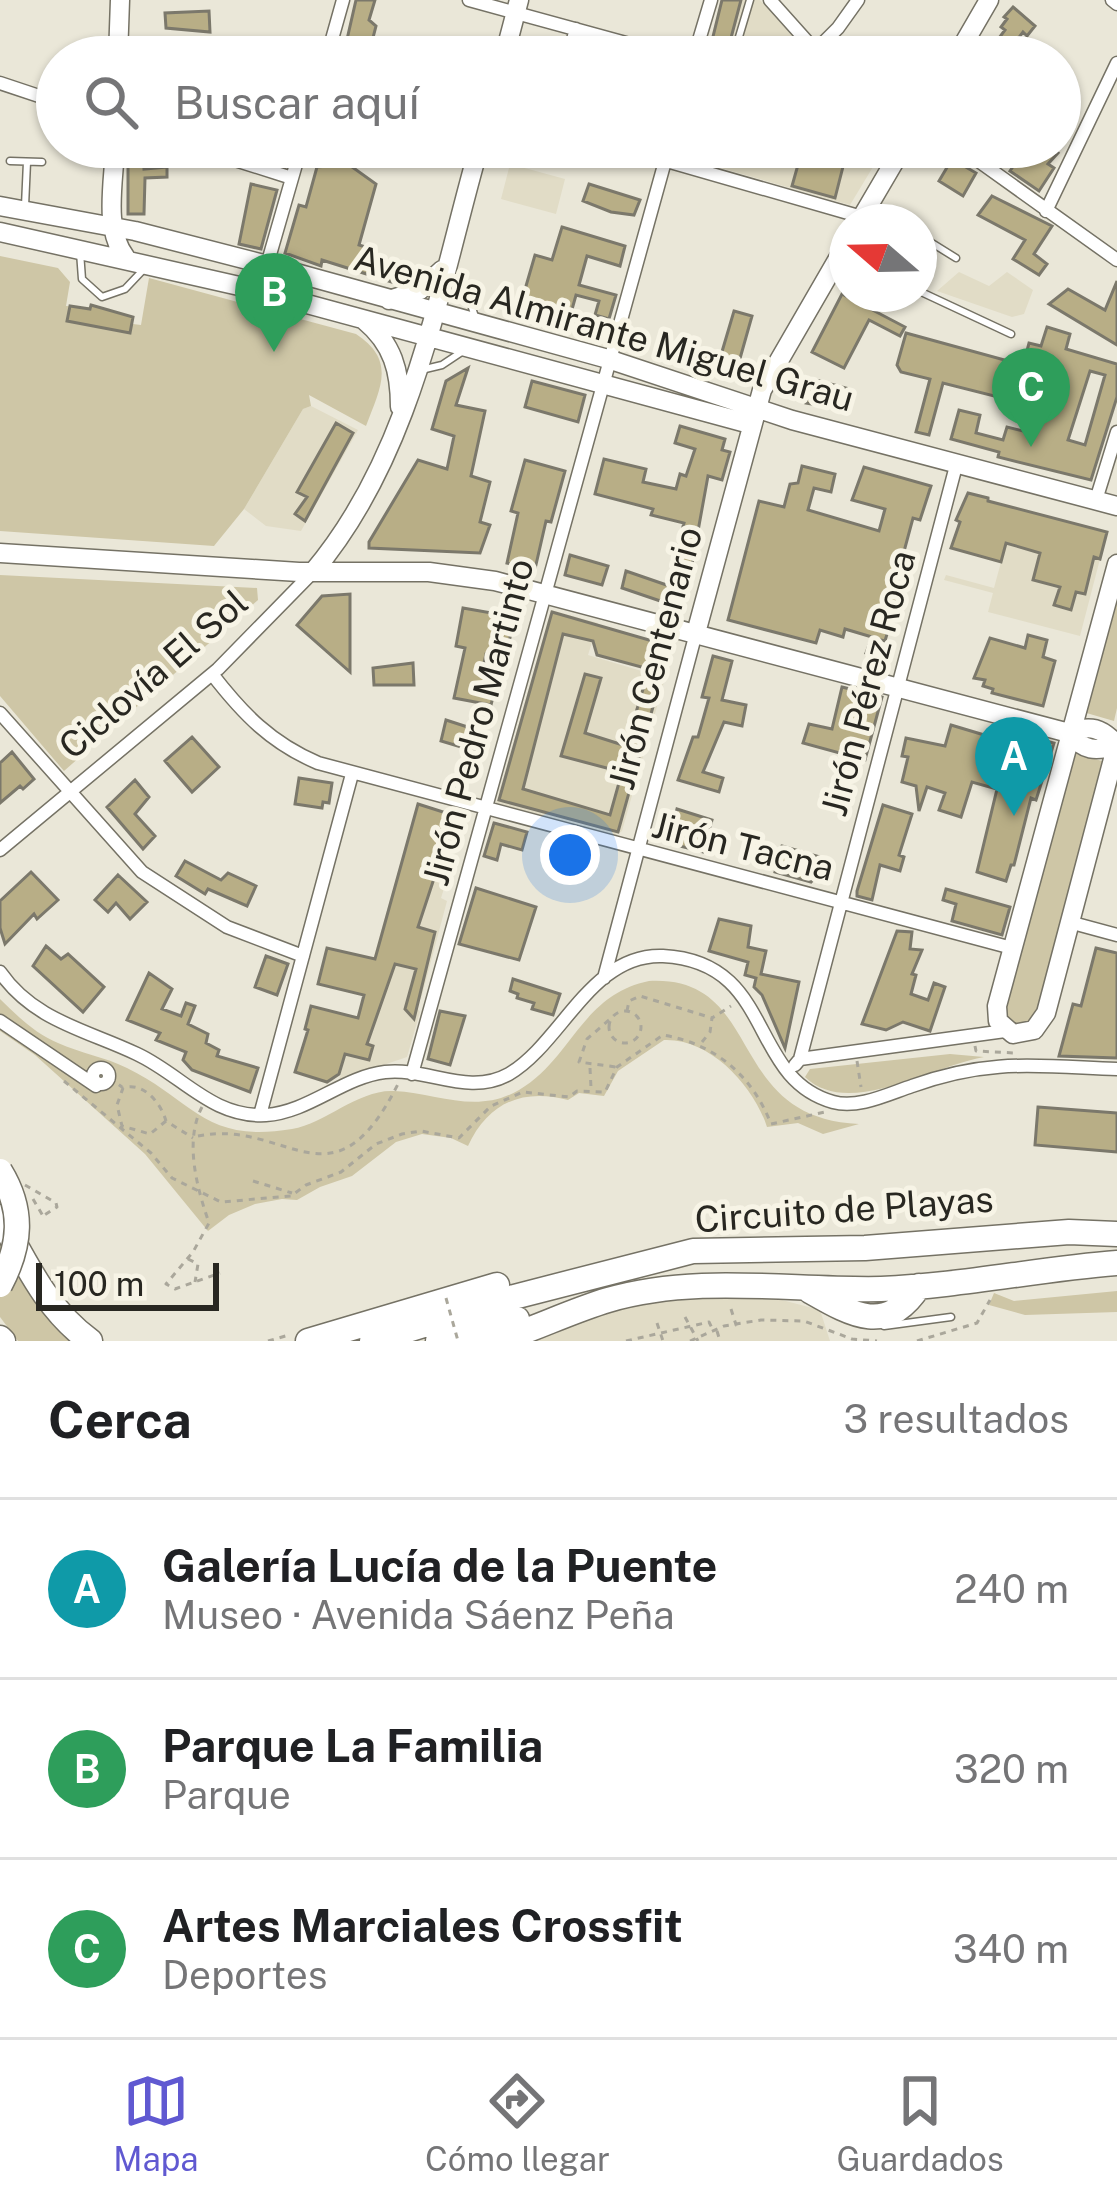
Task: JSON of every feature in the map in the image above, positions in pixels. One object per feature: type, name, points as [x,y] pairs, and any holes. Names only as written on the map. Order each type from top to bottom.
[{"type":"highway","points":[[0,1171],[18,1218],[16,1249],[0,1285]]},
{"type":"highway","points":[[0,1217],[44,1296],[90,1341]]},
{"type":"highway","name":"Circuito de Playas","points":[[372,1341],[514,1297],[693,1251],[837,1250],[1004,1234],[1117,1234]]},
{"type":"highway","points":[[308,1341],[574,1263],[645,1250],[693,1251]]},
{"type":"highway","name":"Circuito de Playas","points":[[502,1340],[610,1299],[738,1283],[836,1289],[919,1286],[1117,1263]]},
{"type":"highway","points":[[800,1285],[876,1330],[901,1310],[919,1286]]},
{"type":"highway","points":[[438,1341],[610,1299]]},
{"type":"main road","points":[[119,36],[120,0]]},
{"type":"main road","points":[[968,36],[989,0]]},
{"type":"main road","points":[[509,36],[517,6]]},
{"type":"main road","points":[[114,168],[112,226],[126,258]]},
{"type":"main road","points":[[313,572],[359,502],[400,419],[473,168]]},
{"type":"main road","points":[[870,204],[891,168]]},
{"type":"main road","name":"Avenida Almirante Miguel Grau","points":[[0,206],[112,226],[267,265],[608,359],[753,416]]},
{"type":"main road","name":"Avenida Almirante Miguel Grau","points":[[0,232],[327,308],[601,385],[957,462],[1117,506]]},
{"type":"main road","points":[[389,299],[420,290],[444,271]]},
{"type":"main road","name":"Jirón Centenario","points":[[697,633],[753,416],[770,373],[829,277]]},
{"type":"main road","points":[[325,281],[342,295],[339,305],[327,308]]},
{"type":"main road","points":[[361,317],[393,356],[400,385],[400,419]]},
{"type":"main road","points":[[0,553],[313,572],[459,575],[899,685],[1070,733],[1079,746],[1100,751],[1117,744]]},
{"type":"main road","points":[[1117,564],[997,1006],[998,1021],[1005,1031],[1025,1034],[1043,1020],[1117,744]]},
{"type":"street","points":[[333,36],[344,0]]},
{"type":"street","points":[[469,0],[517,6],[601,36]]},
{"type":"street","points":[[700,36],[711,0]]},
{"type":"street","points":[[770,0],[802,36]]},
{"type":"street","points":[[832,36],[858,0]]},
{"type":"street","points":[[574,36],[576,29]]},
{"type":"street","points":[[1081,138],[1117,63]]},
{"type":"street","points":[[0,83],[36,95]]},
{"type":"street","points":[[260,168],[292,178]]},
{"type":"street","points":[[267,265],[295,168]]},
{"type":"street","name":"Jirón Pedro Martinto","points":[[402,1077],[485,808],[663,168]]},
{"type":"street","points":[[694,168],[829,206]]},
{"type":"street","points":[[988,168],[1117,260]]},
{"type":"street","points":[[1046,211],[1067,168]]},
{"type":"street","points":[[1096,500],[1117,432]]},
{"type":"street","name":"Jirón Pérez Roca","points":[[800,1059],[957,462]]},
{"type":"street","points":[[0,850],[212,674],[313,572]]},
{"type":"street","name":"Jirón Centenario","points":[[604,978],[697,633]]},
{"type":"street","name":"Jirón Tacna","points":[[212,674],[240,710],[286,749],[352,774],[1012,948]]},
{"type":"street","points":[[0,713],[142,872],[227,927],[303,956]]},
{"type":"street","points":[[260,1115],[352,774]]},
{"type":"street","points":[[1069,922],[1117,935]]},
{"type":"street","points":[[0,972],[36,1009],[71,1029],[140,1055],[205,1100],[260,1115],[300,1107],[374,1075],[491,1082],[509,1073],[604,978],[629,964],[663,956],[723,975],[745,996],[789,1073],[818,1096],[834,1102],[863,1101],[987,1065],[1117,1069]]},
{"type":"street","points":[[0,1021],[96,1086],[95,1072],[107,1073],[113,1045]]},
{"type":"street","points":[[789,1073],[800,1059],[1005,1031]]},
{"type":"lane","points":[[739,36],[750,0]]},
{"type":"lane","points":[[10,161],[36,162]]},
{"type":"lane","points":[[25,211],[27,162]]},
{"type":"lane","points":[[937,246],[956,258]]},
{"type":"lane","points":[[82,249],[82,280],[102,297],[125,289],[148,263]]},
{"type":"lane","points":[[444,271],[468,295],[476,324]]},
{"type":"lane","points":[[937,299],[1011,334]]},
{"type":"lane","points":[[417,371],[442,365],[467,347]]},
{"type":"lane","points":[[876,1330],[951,1317]]},
{"type":"path","points":[[627,1012],[629,1001],[640,996],[712,1018]]},
{"type":"path","points":[[700,1043],[710,1032],[712,1018],[745,996]]},
{"type":"path","points":[[611,1019],[614,1039],[633,1041],[640,1022],[627,1012]]},
{"type":"path","points":[[617,1067],[590,1066],[579,1062],[580,1054],[587,1039],[627,1012]]},
{"type":"path","points":[[197,1187],[221,1202],[293,1194],[306,1184],[341,1172],[388,1138],[412,1131],[459,1138],[491,1106],[524,1092],[569,1097],[578,1091],[605,1092],[617,1067],[663,1035],[700,1043],[746,1081],[771,1124],[823,1115],[834,1102]]},
{"type":"path","points":[[974,1038],[976,1052],[1016,1053]]},
{"type":"path","points":[[855,1053],[863,1101]]},
{"type":"path","points":[[590,1066],[592,1090]]},
{"type":"path","points":[[107,1073],[123,1088]]},
{"type":"path","points":[[60,1076],[151,1153],[172,1178],[192,1191],[197,1187]]},
{"type":"path","points":[[123,1088],[135,1085],[144,1090],[166,1121],[195,1138],[235,1133],[286,1150],[316,1154],[354,1143],[385,1108],[402,1077]]},
{"type":"path","points":[[121,1127],[117,1105],[123,1088]]},
{"type":"path","points":[[205,1100],[195,1120],[195,1138],[197,1187],[209,1223],[166,1284],[175,1289],[220,1273]]},
{"type":"path","points":[[121,1127],[150,1134],[166,1121]]},
{"type":"path","points":[[354,1143],[363,1154]]},
{"type":"path","points":[[253,1181],[293,1194]]},
{"type":"path","points":[[20,1189],[24,1184],[56,1202],[57,1207],[44,1216]]},
{"type":"path","points":[[186,1259],[198,1264],[195,1282]]},
{"type":"path","points":[[446,1298],[458,1341]]},
{"type":"path","points":[[917,1341],[977,1323],[990,1300]]},
{"type":"path","points":[[731,1310],[737,1327]]},
{"type":"path","points":[[685,1317],[697,1339]]},
{"type":"path","points":[[690,1341],[761,1320],[804,1321],[834,1334],[876,1330]]},
{"type":"path","points":[[630,1340],[709,1322],[720,1341]]},
{"type":"path","points":[[657,1323],[663,1341]]},
{"type":"path","points":[[834,1334],[836,1341]]},
{"type":"shaded area","points":[[722,0],[760,0],[792,36],[712,36]]},
{"type":"shaded area","points":[[509,168],[565,179],[556,214],[501,199]]},
{"type":"shaded area","points":[[721,168],[872,168],[847,204]]},
{"type":"shaded area","points":[[0,256],[58,268],[70,282],[66,306],[111,309],[111,313],[133,317],[133,324],[141,325],[149,278],[356,334],[369,344],[381,365],[380,387],[366,426],[309,395],[311,406],[303,409],[244,509],[214,546],[0,531]]},
{"type":"shaded area","points":[[959,272],[989,286],[1007,272],[1033,290],[1024,314],[1012,317],[937,291]]},
{"type":"shaded area","points":[[311,406],[358,430],[301,531],[266,526],[244,509],[303,409]]},
{"type":"shaded area","points":[[1008,536],[1100,559],[1080,636],[988,612],[993,593],[944,580],[946,575],[994,588]]},
{"type":"shaded area","points":[[0,575],[257,588],[258,600],[64,771],[0,696]]},
{"type":"shaded area","points":[[1117,585],[1117,708],[1114,721],[1083,712]]},
{"type":"shaded area","points":[[551,610],[598,623],[588,655],[665,678],[622,831],[615,836],[496,803]]},
{"type":"shaded area","points":[[1073,753],[1102,761],[1039,1011],[1030,1026],[1016,1029],[1005,1021],[1002,1006]]},
{"type":"shaded area","points":[[417,804],[466,818],[462,832],[454,831],[440,880],[446,882],[441,898],[447,901],[421,999],[412,1001],[420,1012],[407,1057],[339,1080]]},
{"type":"shaded area","points":[[649,981],[686,985],[712,1000],[785,1098],[816,1116],[859,1124],[823,1134],[798,1123],[767,1127],[752,1096],[728,1067],[698,1047],[664,1040],[618,1071],[604,1096],[579,1093],[568,1100],[536,1096],[508,1102],[486,1119],[468,1146],[422,1134],[396,1142],[352,1176],[297,1200],[255,1204],[208,1231],[145,1154],[35,1055],[0,1031],[0,999],[42,1035],[127,1068],[201,1116],[238,1130],[262,1132],[305,1126],[381,1092],[472,1102],[503,1097],[537,1077],[607,1000]]},
{"type":"shaded area","points":[[950,1054],[984,1057],[867,1092],[823,1089],[805,1077],[810,1069]]},
{"type":"shaded area","points":[[0,1242],[82,1341],[18,1341],[0,1317]]},
{"type":"shaded area","points":[[1117,1291],[1117,1312],[1025,1315],[989,1305],[994,1293],[1014,1301]]},
{"type":"shaded area","points":[[763,1295],[820,1310],[830,1341],[513,1341],[605,1312],[673,1298]]},
{"type":"building","points":[[356,0],[375,0],[369,20],[376,26],[373,36],[348,36]]},
{"type":"building","points":[[722,0],[741,0],[732,36],[713,36]]},
{"type":"building","points":[[1013,7],[1035,26],[1027,36],[1023,32],[1000,36],[1004,17]]},
{"type":"building","points":[[209,11],[210,32],[166,28],[165,13]]},
{"type":"building","points":[[128,168],[167,168],[167,177],[145,178],[144,214],[128,214]]},
{"type":"building","points":[[317,168],[354,168],[376,184],[359,245],[372,249],[370,257],[399,266],[395,283],[285,253],[299,205],[306,207]]},
{"type":"building","points":[[797,168],[843,168],[835,198],[792,186]]},
{"type":"building","points":[[947,168],[976,173],[963,196],[939,181]]},
{"type":"building","points":[[1012,168],[1054,168],[1039,191]]},
{"type":"building","points":[[251,184],[277,190],[261,249],[239,244]]},
{"type":"building","points":[[589,184],[640,200],[634,215],[583,201]]},
{"type":"building","points":[[992,196],[1052,226],[1034,254],[1047,264],[1039,275],[1013,259],[1025,240],[978,215]]},
{"type":"building","points":[[562,227],[625,246],[620,266],[587,256],[579,285],[616,295],[609,319],[595,315],[599,301],[576,295],[568,324],[519,310],[535,255],[552,260]]},
{"type":"building","points":[[1117,281],[1117,345],[1049,304],[1068,289],[1105,310]]},
{"type":"building","points":[[91,305],[133,317],[130,333],[67,321],[70,306],[90,309]]},
{"type":"building","points":[[734,311],[752,316],[739,362],[750,369],[747,377],[693,369],[698,348],[721,355]]},
{"type":"building","points":[[833,312],[876,312],[905,327],[900,336],[869,320],[844,368],[812,352]]},
{"type":"building","points":[[1047,327],[1070,334],[1066,349],[1117,364],[1117,397],[1091,480],[998,457],[999,452],[951,439],[959,410],[980,415],[976,433],[1003,440],[1007,427],[1031,433],[1037,409],[1011,404],[1016,393],[1049,400],[1058,369],[1025,358],[1029,343],[1041,346]],"holes":[[[1090,371],[1105,375],[1085,445],[1068,440]]]},
{"type":"building","points":[[906,333],[1012,362],[1002,398],[943,383],[929,435],[916,432],[930,379],[901,372],[897,365]]},
{"type":"building","points":[[468,368],[456,405],[485,411],[471,476],[490,482],[480,522],[490,525],[480,553],[369,548],[418,460],[447,469],[454,436],[432,429],[446,381]]},
{"type":"building","points":[[812,379],[846,388],[841,409],[806,403],[807,399],[786,392],[788,380],[810,388]]},
{"type":"building","points":[[532,381],[585,395],[578,422],[525,407]]},
{"type":"building","points":[[336,423],[353,433],[305,521],[295,514],[307,497],[297,492]]},
{"type":"building","points":[[680,426],[725,439],[722,450],[730,452],[722,480],[708,476],[692,564],[674,559],[684,523],[651,515],[653,509],[595,494],[604,459],[646,469],[643,482],[676,489],[695,449],[675,443]]},
{"type":"building","points":[[525,460],[565,471],[535,569],[507,563],[518,513],[511,511]]},
{"type":"building","points":[[802,466],[835,474],[831,492],[814,488],[808,510],[879,531],[885,509],[852,500],[864,467],[931,486],[920,520],[913,518],[902,559],[898,558],[889,590],[899,593],[876,656],[866,653],[872,637],[845,629],[843,637],[820,630],[816,643],[728,620],[759,501],[784,507],[790,484],[798,483]]},
{"type":"building","points":[[968,493],[1107,532],[1100,559],[1094,557],[1085,594],[1076,592],[1071,610],[1054,605],[1060,587],[1033,580],[1040,553],[1006,543],[1001,562],[951,548]]},
{"type":"building","points":[[570,555],[608,566],[602,585],[565,575]]},
{"type":"building","points":[[626,571],[684,591],[678,607],[622,588]]},
{"type":"building","points":[[350,594],[350,672],[297,625],[322,596]]},
{"type":"building","points":[[463,608],[514,617],[506,658],[486,654],[482,672],[498,676],[491,705],[454,698],[465,648],[456,646]]},
{"type":"building","points":[[552,612],[670,646],[618,832],[499,800]],"holes":[[[563,634],[593,641],[597,655],[649,669],[626,746],[585,733],[601,678],[585,674],[561,756],[622,772],[610,815],[523,789]]]},
{"type":"building","points":[[1028,635],[1047,640],[1043,657],[1055,661],[1043,706],[992,693],[993,689],[983,686],[985,680],[974,678],[990,638],[1025,648]]},
{"type":"building","points":[[713,656],[732,661],[722,700],[746,705],[742,726],[724,722],[703,772],[723,778],[719,792],[678,780],[693,737],[698,737],[709,698],[702,697]]},
{"type":"building","points":[[413,663],[414,685],[374,685],[373,668]]},
{"type":"building","points":[[842,687],[882,697],[865,760],[803,743],[809,724],[832,729]]},
{"type":"building","points":[[446,720],[483,732],[478,752],[441,741]]},
{"type":"building","points":[[951,725],[991,737],[993,727],[1054,743],[1036,800],[1031,798],[1006,881],[977,872],[997,789],[972,782],[961,817],[939,810],[945,793],[927,787],[919,811],[916,786],[902,782],[908,757],[902,756],[906,738],[945,746]]},
{"type":"building","points":[[192,737],[219,767],[192,792],[165,761]]},
{"type":"building","points":[[12,752],[34,779],[0,803],[0,763]]},
{"type":"building","points":[[299,778],[332,783],[329,803],[323,802],[322,808],[295,804]]},
{"type":"building","points":[[135,780],[149,797],[135,814],[155,836],[143,849],[107,807]]},
{"type":"building","points":[[418,804],[462,818],[459,830],[451,827],[418,927],[435,932],[414,1019],[405,1009],[416,969],[395,964],[367,1044],[373,1046],[369,1060],[345,1054],[339,1074],[327,1082],[295,1072],[311,1006],[358,1018],[364,995],[318,984],[327,948],[375,959]]},
{"type":"building","points":[[883,805],[912,814],[899,855],[904,857],[900,871],[880,865],[872,900],[857,896],[857,891]]},
{"type":"building","points":[[677,809],[712,820],[703,852],[668,843]]},
{"type":"building","points":[[494,823],[527,832],[522,850],[501,844],[497,860],[484,856]]},
{"type":"building","points":[[782,846],[820,857],[818,864],[826,866],[823,876],[818,874],[811,882],[775,872]]},
{"type":"building","points":[[185,861],[221,880],[228,873],[256,886],[247,906],[208,889],[205,894],[176,876]]},
{"type":"building","points":[[31,872],[58,900],[37,919],[34,914],[5,944],[0,901]]},
{"type":"building","points":[[118,875],[147,902],[130,919],[116,903],[108,912],[95,900]]},
{"type":"building","points":[[476,888],[536,907],[519,960],[459,944]]},
{"type":"building","points":[[946,889],[1010,907],[1002,935],[952,921],[956,904],[943,900]]},
{"type":"building","points":[[719,919],[751,926],[748,947],[766,951],[761,974],[799,982],[785,1048],[754,987],[756,978],[745,975],[748,962],[709,951]]},
{"type":"building","points":[[897,931],[912,932],[910,949],[922,950],[912,974],[916,975],[911,994],[928,1000],[934,983],[945,987],[930,1031],[903,1022],[886,1030],[862,1024]]},
{"type":"building","points":[[46,946],[61,959],[68,954],[104,987],[83,1012],[33,966]]},
{"type":"building","points":[[1096,948],[1117,953],[1117,1058],[1059,1056],[1073,1004],[1081,1006]]},
{"type":"building","points":[[266,956],[288,964],[277,995],[255,987]]},
{"type":"building","points":[[149,973],[172,989],[162,1009],[181,1016],[186,1003],[195,1006],[188,1024],[208,1034],[206,1043],[219,1050],[217,1056],[258,1068],[250,1092],[192,1070],[183,1060],[186,1052],[156,1040],[160,1033],[127,1020]]},
{"type":"building","points":[[513,979],[560,994],[553,1015],[517,998],[510,991]]},
{"type":"building","points":[[440,1011],[465,1016],[450,1065],[428,1059]]},
{"type":"building","points":[[1038,1107],[1117,1113],[1117,1152],[1035,1145]]},
{"type":"place","name":"Parque La Familia","points":[[274,352]]},
{"type":"place","name":"Artes Marciales Crossfit","points":[[1031,447]]},
{"type":"place","name":"Galería Lucía de la Puente","points":[[1014,816]]}]
